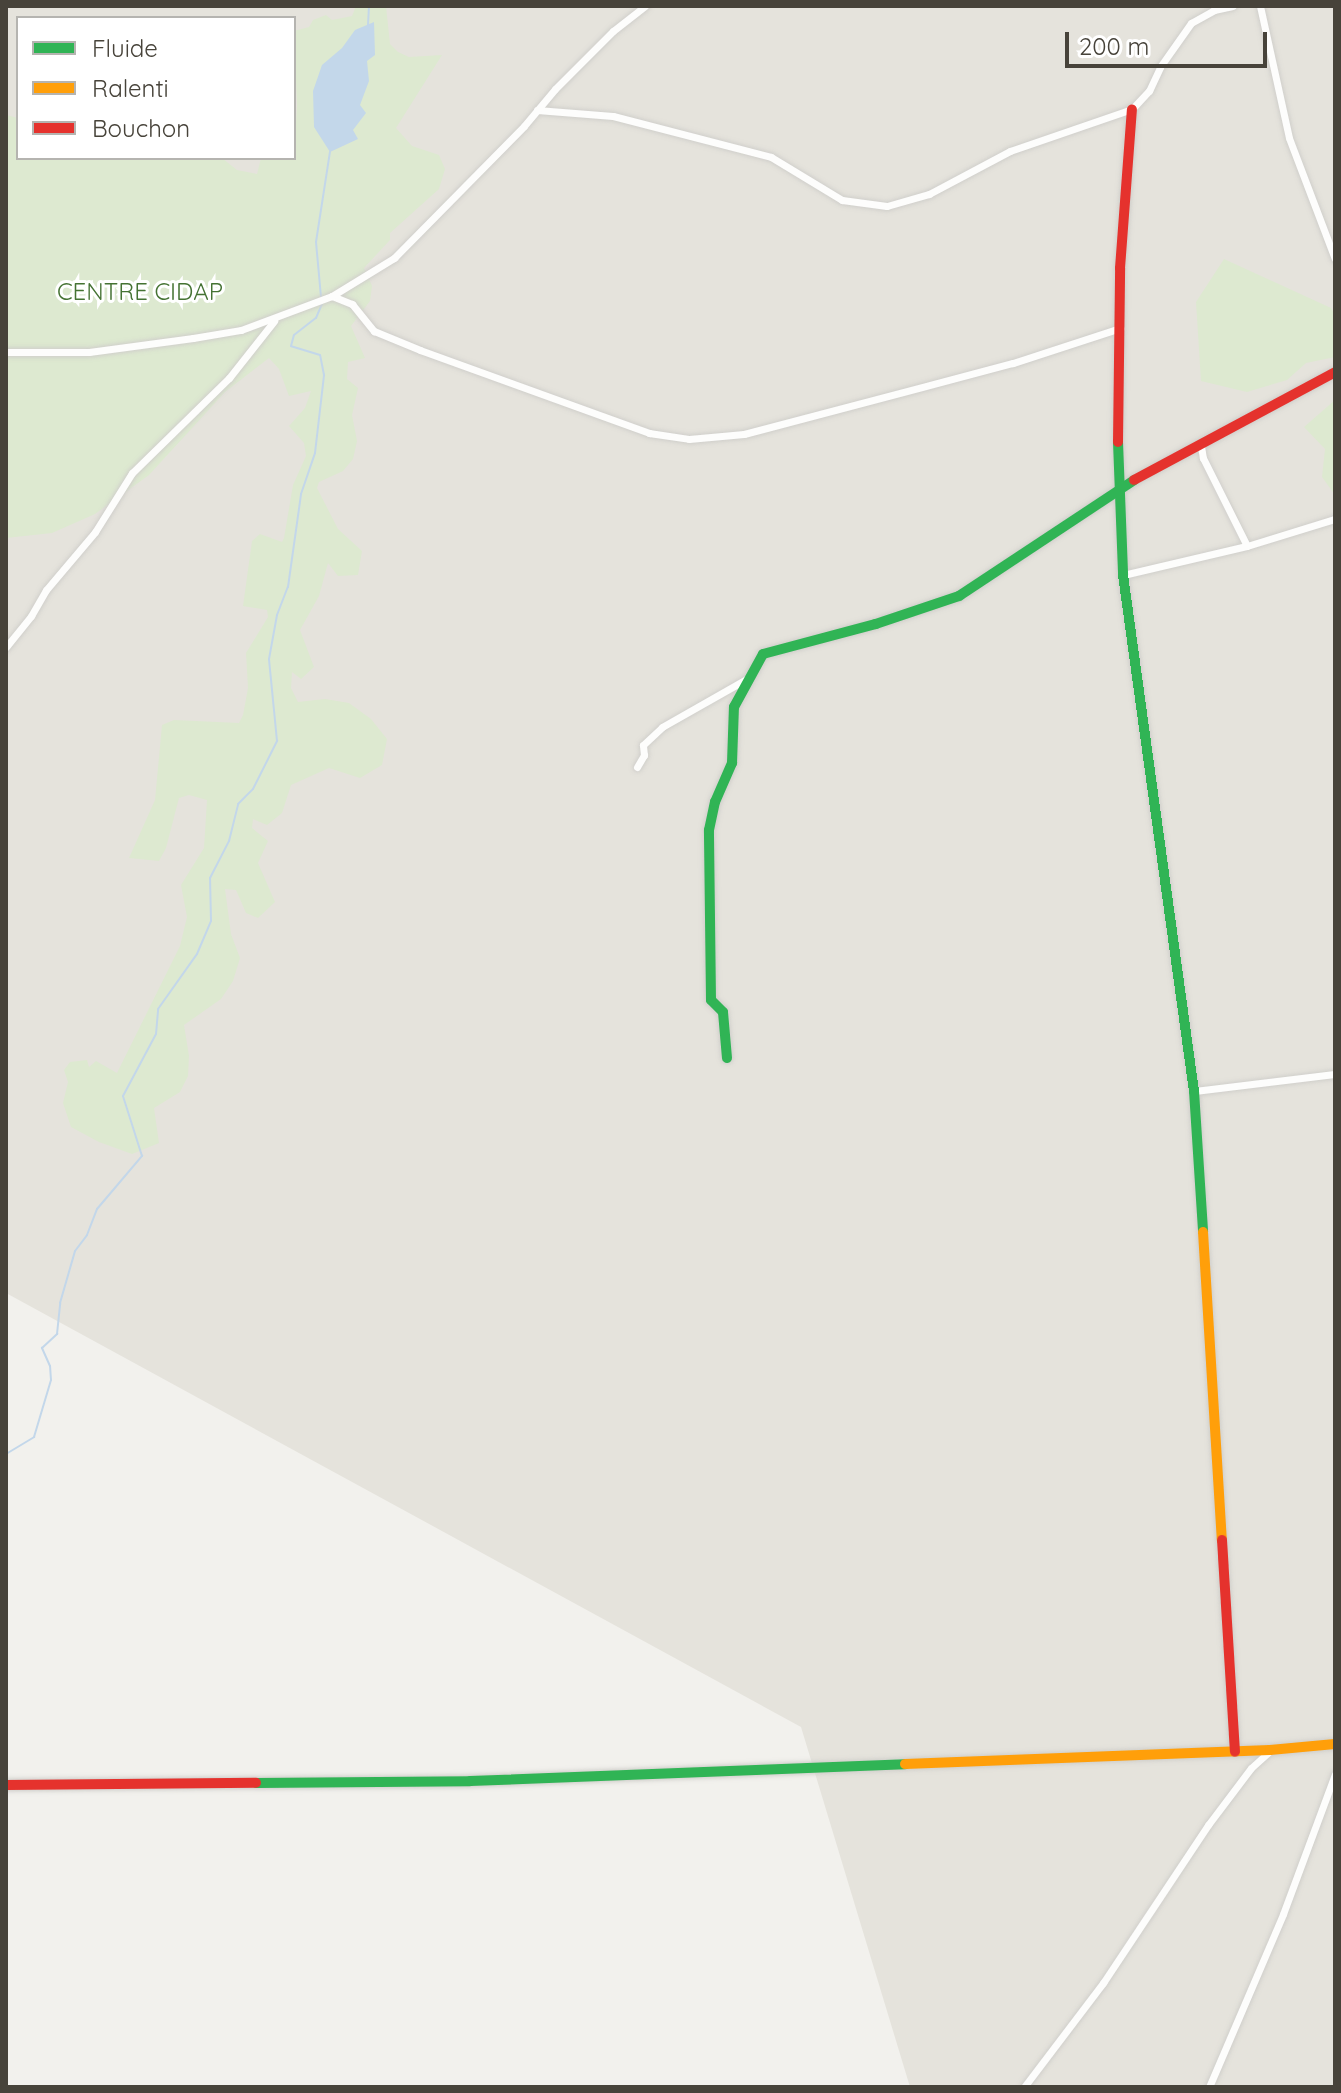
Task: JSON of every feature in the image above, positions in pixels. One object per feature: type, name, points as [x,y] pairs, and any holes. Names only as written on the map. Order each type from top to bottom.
[{"type":"street","points":[[6,352],[89,352],[241,330],[329,297],[394,258],[613,31],[645,6]]},
{"type":"street","points":[[537,110],[613,116],[771,157],[842,200],[887,206],[929,194],[1010,151],[1132,109],[1149,91],[1160,67],[1191,23],[1214,10],[1233,6]]},
{"type":"street","points":[[1260,6],[1289,138],[1335,259]]},
{"type":"street","points":[[1132,109],[1120,268],[1118,490],[1123,575],[1194,1091],[1235,1752]]},
{"type":"street","points":[[329,297],[352,304],[374,331],[420,350],[649,433],[689,439],[744,434],[1013,363],[1120,328]]},
{"type":"street","points":[[6,647],[31,616],[46,590],[95,532],[132,473],[229,378],[276,319]]},
{"type":"street","points":[[727,1058],[723,1012],[711,1000],[709,830],[715,802],[732,763],[734,707],[763,654],[876,624],[959,596],[1118,490],[1335,372]]},
{"type":"street","points":[[1201,446],[1247,546]]},
{"type":"street","points":[[1123,575],[1247,546],[1335,519]]},
{"type":"street","points":[[637,767],[644,755],[643,745],[662,727],[750,677]]},
{"type":"street","points":[[1194,1091],[1335,1074]]},
{"type":"street","points":[[6,1785],[470,1781],[1235,1752],[1335,1744]]},
{"type":"street","points":[[1024,2087],[1103,1983],[1208,1825],[1251,1768],[1270,1750]]},
{"type":"street","points":[[1209,2087],[1283,1914],[1335,1774]]},
{"type":"shaded area","points":[[6,6],[1335,6],[1335,2087],[910,2087],[801,1727],[6,1293]]},
{"type":"green space","name":"CENTRE CIDAP","points":[[356,6],[386,6],[390,44],[398,52],[409,57],[442,55],[396,128],[412,146],[439,155],[445,169],[439,189],[390,233],[390,240],[364,268],[372,286],[370,301],[351,326],[365,358],[348,362],[347,379],[358,388],[352,415],[357,441],[353,459],[343,471],[319,482],[317,488],[338,529],[362,551],[358,575],[338,576],[328,563],[319,596],[300,630],[314,667],[301,679],[292,672],[291,688],[298,702],[325,699],[349,703],[371,719],[387,739],[382,765],[360,778],[329,768],[291,785],[282,813],[267,825],[253,819],[252,828],[268,841],[258,863],[275,902],[258,918],[246,913],[236,890],[225,889],[231,934],[240,958],[233,981],[221,999],[184,1025],[189,1056],[188,1076],[180,1092],[154,1108],[159,1143],[132,1154],[71,1127],[63,1103],[68,1082],[64,1070],[70,1062],[87,1060],[89,1067],[96,1061],[117,1073],[180,946],[187,917],[181,885],[204,848],[207,800],[189,795],[179,798],[166,848],[159,861],[129,858],[155,800],[162,725],[174,720],[239,723],[243,715],[248,688],[246,653],[268,617],[267,610],[243,606],[252,541],[260,534],[282,542],[284,538],[293,485],[306,456],[304,443],[289,426],[305,408],[311,391],[289,396],[279,369],[269,358],[225,392],[149,475],[95,514],[52,533],[6,538],[6,115],[16,118],[16,160],[224,160],[237,170],[257,174],[260,160],[296,160],[296,30],[309,27],[313,20],[326,15],[332,20],[352,16]]},
{"type":"green space","points":[[1224,259],[1331,308],[1335,315],[1335,357],[1306,363],[1287,380],[1247,392],[1201,381],[1196,302]]},
{"type":"green space","points":[[1335,400],[1335,495],[1322,477],[1325,449],[1304,427]]},
{"type":"water","points":[[374,22],[375,55],[367,61],[369,81],[360,105],[366,113],[353,130],[358,139],[330,152],[314,127],[313,91],[322,65],[342,48],[355,30]]},
{"type":"waterway","points":[[368,25],[369,6]]},
{"type":"waterway","points":[[321,297],[316,242],[330,152]]},
{"type":"waterway","points":[[6,1454],[34,1437],[51,1380],[50,1366],[42,1348],[57,1334],[60,1303],[75,1251],[87,1235],[97,1209],[142,1156],[123,1096],[156,1034],[158,1009],[197,954],[211,921],[210,878],[229,841],[238,804],[253,789],[277,741],[269,659],[277,615],[288,587],[301,494],[315,453],[324,375],[320,355],[291,346],[294,335],[316,318],[322,304]]},
{"type":"traffic: fast","points":[[1118,442],[1123,575],[1194,1091],[1203,1232]]},
{"type":"traffic: fast","points":[[727,1058],[723,1012],[711,1000],[709,830],[715,802],[732,763],[734,707],[763,654],[876,624],[959,596],[1134,480]]},
{"type":"traffic: fast","points":[[256,1783],[470,1781],[905,1764]]},
{"type":"traffic: slow","points":[[1203,1232],[1222,1540]]},
{"type":"traffic: slow","points":[[905,1764],[1270,1750],[1335,1744]]},
{"type":"traffic: jam","points":[[1118,442],[1120,268],[1132,109]]},
{"type":"traffic: jam","points":[[1134,480],[1335,372]]},
{"type":"traffic: jam","points":[[1222,1540],[1235,1752]]},
{"type":"traffic: jam","points":[[6,1785],[256,1783]]}]
